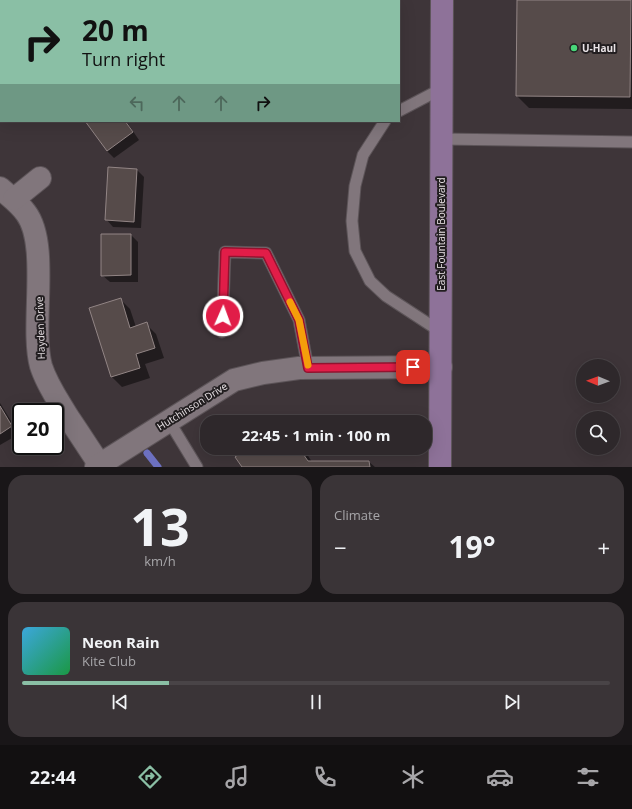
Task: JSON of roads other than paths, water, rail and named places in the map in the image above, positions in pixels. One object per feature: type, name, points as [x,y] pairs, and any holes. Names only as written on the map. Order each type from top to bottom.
[{"type":"main road","name":"East Fountain Boulevard","points":[[440,467],[442,0]]},
{"type":"street","points":[[7,194],[40,178]]},
{"type":"street","name":"Hayden Drive","points":[[7,194],[27,214],[34,231],[38,254],[39,347],[41,365],[51,389],[98,466]]},
{"type":"street","name":"Hutchinson Drive","points":[[98,466],[234,380],[263,373],[308,368],[440,367]]},
{"type":"lane","points":[[400,110],[442,89]]},
{"type":"lane","points":[[384,122],[363,154],[355,186],[352,221],[355,251],[370,281],[386,296],[441,332]]},
{"type":"lane","points":[[441,138],[632,142]]},
{"type":"lane","points":[[222,332],[225,252],[266,253],[299,320],[308,368]]},
{"type":"lane","points":[[169,421],[196,467]]},
{"type":"waterway","points":[[147,453],[158,467]]},
{"type":"place","name":"U-Haul","points":[[574,48]]}]
